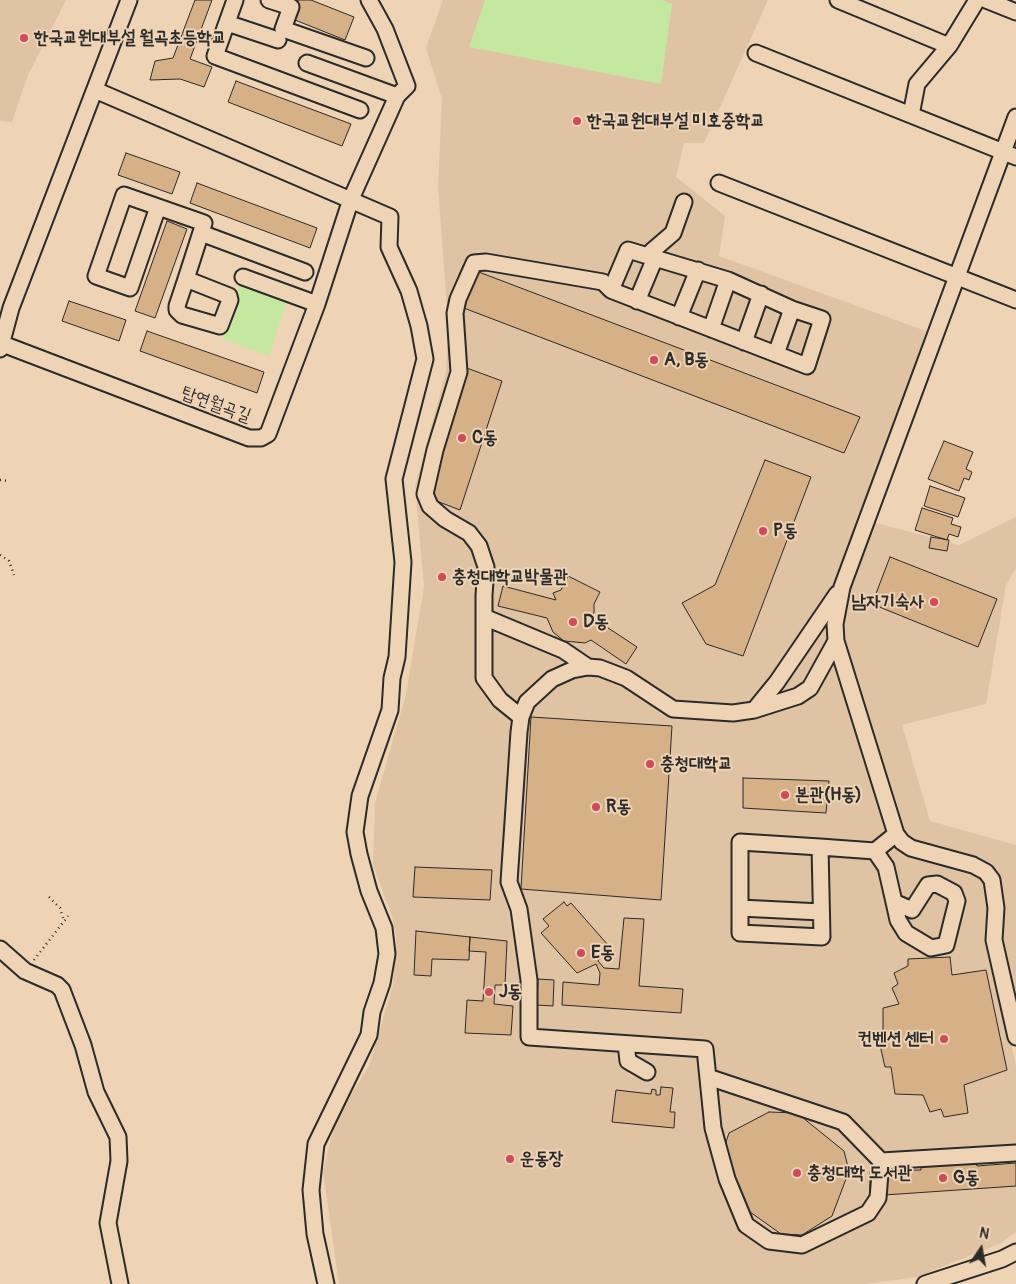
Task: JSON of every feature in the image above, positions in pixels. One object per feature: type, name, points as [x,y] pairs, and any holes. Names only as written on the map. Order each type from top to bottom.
[{"type":"street","name":"탑연월곡길","points":[[129,0],[11,308],[0,346],[249,438],[261,438],[268,434],[272,428],[317,304],[351,199],[397,96],[407,86],[385,29],[369,0]]},
{"type":"street","points":[[235,0],[215,56],[360,110]]},
{"type":"street","points":[[269,0],[291,7],[283,29],[366,58]]},
{"type":"street","points":[[838,0],[948,46]]},
{"type":"street","points":[[911,115],[917,84],[948,46],[977,0]]},
{"type":"street","points":[[986,0],[1016,12]]},
{"type":"street","points":[[227,23],[278,40]]},
{"type":"street","points":[[320,95],[337,48]]},
{"type":"street","points":[[756,53],[1009,154]]},
{"type":"street","points":[[307,63],[397,96]]},
{"type":"street","points":[[95,90],[390,217],[389,247],[409,291],[425,359],[394,479],[403,562],[397,657],[392,678],[390,710],[360,796],[355,832],[369,892],[384,928],[387,954],[382,983],[372,1012],[369,1035],[316,1144],[312,1174],[315,1234],[326,1284]]},
{"type":"street","points":[[1016,117],[1009,154],[957,277],[898,435],[842,587],[835,624],[836,641],[896,834],[902,842],[911,848],[973,865],[986,872],[992,880],[996,908],[994,940],[1016,1037]]},
{"type":"street","points":[[719,183],[1016,300]]},
{"type":"street","points":[[158,207],[130,288],[96,276],[124,195],[204,223],[186,279]]},
{"type":"street","points":[[637,300],[655,258],[652,251],[674,233],[684,202]]},
{"type":"street","points":[[200,233],[305,272]]},
{"type":"street","points":[[521,717],[500,700],[484,678],[486,567],[479,546],[469,533],[445,520],[430,506],[425,494],[435,450],[459,372],[455,313],[462,290],[474,263],[486,262],[603,282],[611,290],[807,366],[822,319],[792,309],[728,280],[628,250],[611,290]]},
{"type":"street","points":[[266,286],[275,261]]},
{"type":"street","points":[[679,317],[698,270]]},
{"type":"street","points":[[243,277],[317,304]]},
{"type":"street","points":[[711,329],[728,280]]},
{"type":"street","points":[[744,342],[761,294]]},
{"type":"street","points":[[776,354],[792,309]]},
{"type":"street","points":[[754,710],[775,685],[842,587]]},
{"type":"street","points":[[484,617],[563,650],[588,667]]},
{"type":"street","points":[[708,1077],[843,1122],[881,1161],[878,1198],[868,1213],[802,1244],[769,1241],[746,1225],[726,1179],[713,1128],[705,1049],[529,1038],[529,980],[519,909],[509,882],[521,717],[527,702],[552,679],[572,670],[588,667],[600,668],[626,678],[673,709],[733,713],[754,710],[798,696],[810,688],[836,641]]},
{"type":"street","points":[[775,685],[776,696],[784,701]]},
{"type":"street","points":[[820,847],[822,937],[740,934],[740,842],[820,847],[875,851],[896,834]]},
{"type":"street","points":[[875,851],[886,867],[898,920],[906,933],[931,948],[946,945],[957,901],[954,893],[937,884],[928,885],[912,910],[894,902]]},
{"type":"street","points":[[740,908],[822,912]]},
{"type":"street","points":[[0,949],[25,971],[57,985],[62,990],[83,1045],[96,1092],[118,1137],[120,1162],[108,1223],[120,1284]]},
{"type":"street","points":[[626,1044],[628,1061],[647,1072]]},
{"type":"street","points":[[881,1161],[1016,1153]]},
{"type":"street","points":[[925,1284],[1002,1259],[1016,1252]]},
{"type":"path","points":[[0,480],[9,480]]},
{"type":"path","points":[[0,555],[9,561],[14,575]]},
{"type":"path","points":[[49,897],[60,908],[64,921]]},
{"type":"path","points":[[25,971],[68,916]]},
{"type":"shaded area","name":"한국교원대부설 월곡초등학교","points":[[0,0],[66,0],[28,75],[12,122],[0,121]]},
{"type":"shaded area","name":"충청대학교","points":[[443,0],[768,0],[704,143],[684,143],[676,177],[725,216],[719,256],[926,331],[861,519],[959,545],[1016,517],[1016,568],[1006,585],[986,704],[902,725],[930,821],[1016,845],[1016,1037],[1010,1038],[1016,1067],[1016,1232],[1001,1243],[917,1277],[865,1284],[339,1284],[323,1171],[336,1119],[369,1066],[393,985],[396,936],[392,916],[373,865],[375,803],[406,694],[424,587],[415,486],[446,372],[448,321],[438,187],[442,99],[426,48]]},
{"type":"green space","points":[[485,0],[662,0],[672,4],[661,84],[469,47]]},
{"type":"green space","points":[[240,284],[287,300],[269,356],[222,339]]},
{"type":"building","points":[[195,0],[212,0],[190,59],[212,67],[204,87],[180,79],[150,80],[155,61],[173,58]]},
{"type":"building","points":[[297,0],[311,0],[354,17],[345,40],[290,18]]},
{"type":"building","points":[[236,81],[351,124],[342,146],[228,102]]},
{"type":"building","points":[[126,153],[180,172],[172,194],[118,175]]},
{"type":"building","points":[[197,183],[317,228],[310,248],[190,203]]},
{"type":"building","points":[[167,221],[187,229],[155,318],[135,311]]},
{"type":"building","name":"A, B동","points":[[463,266],[860,417],[844,453],[448,302]]},
{"type":"building","points":[[69,301],[126,320],[119,341],[62,321]]},
{"type":"building","points":[[147,331],[264,372],[257,393],[140,351]]},
{"type":"building","name":"C동","points":[[464,367],[502,381],[460,510],[421,495]]},
{"type":"building","points":[[944,441],[973,452],[966,469],[972,472],[969,480],[964,478],[959,491],[928,479]]},
{"type":"building","name":"P동","points":[[765,460],[811,477],[743,656],[706,644],[682,603],[715,585]]},
{"type":"building","points":[[930,486],[965,498],[958,517],[924,506]]},
{"type":"building","points":[[922,508],[953,518],[951,524],[961,527],[958,537],[949,534],[947,540],[915,530]]},
{"type":"building","points":[[931,537],[949,540],[947,551],[929,548]]},
{"type":"building","name":"남자기숙사","points":[[890,557],[997,599],[978,647],[872,604]]},
{"type":"building","name":"D동","points":[[568,576],[600,592],[594,604],[594,613],[590,616],[637,647],[626,664],[591,640],[585,643],[564,641],[553,632],[547,618],[498,606],[503,586],[556,600],[553,593],[561,590]]},
{"type":"building","name":"R동","points":[[531,717],[672,726],[661,900],[521,889]]},
{"type":"building","name":"본관(H동)","points":[[743,778],[829,781],[826,813],[743,808]]},
{"type":"building","points":[[415,867],[492,870],[490,900],[413,897]]},
{"type":"building","name":"E동","points":[[564,902],[567,906],[571,903],[608,945],[598,961],[604,968],[619,969],[624,918],[644,919],[639,986],[683,989],[681,1013],[562,1005],[563,982],[599,985],[600,973],[596,964],[577,973],[541,933],[549,926],[543,919]]},
{"type":"building","points":[[416,931],[470,937],[469,960],[432,959],[431,976],[414,975]]},
{"type":"building","name":"J동","points":[[470,937],[507,941],[505,985],[495,985],[494,1004],[513,1006],[511,1035],[465,1033],[467,1000],[483,1001],[486,952],[469,951]]},
{"type":"building","name":"컨벤션 센터","points":[[950,957],[952,975],[986,970],[1007,1070],[964,1085],[968,1113],[944,1117],[941,1109],[930,1112],[923,1095],[895,1094],[891,1067],[885,1067],[880,1045],[887,1043],[887,1036],[883,1035],[883,1008],[899,1004],[892,988],[898,984],[894,973],[908,966],[908,959]]},
{"type":"building","points":[[538,979],[554,980],[553,1006],[537,1005]]},
{"type":"building","points":[[661,1087],[673,1088],[670,1112],[675,1112],[674,1128],[612,1122],[616,1090],[651,1094],[652,1089],[656,1090],[656,1095],[660,1095]]},
{"type":"building","points":[[769,1112],[797,1113],[844,1151],[849,1171],[832,1216],[802,1235],[781,1234],[736,1202],[721,1157],[729,1133]]},
{"type":"building","name":"G동","points":[[975,1160],[977,1166],[1016,1163],[1016,1186],[870,1196],[870,1171],[921,1170],[921,1163]]},
{"type":"place","name":"한국교원대부설 월곡초등학교","points":[[24,38]]},
{"type":"place","name":"한국교원대부설 미호중학교","points":[[577,121]]},
{"type":"place","name":"A, B동","points":[[654,360]]},
{"type":"place","name":"C동","points":[[462,438]]},
{"type":"place","name":"P동","points":[[763,531]]},
{"type":"place","name":"충청대학교박물관","points":[[442,577]]},
{"type":"place","name":"남자기숙사","points":[[934,602]]},
{"type":"place","name":"D동","points":[[573,622]]},
{"type":"place","name":"충청대학교","points":[[650,764]]},
{"type":"place","name":"본관(H동)","points":[[785,795]]},
{"type":"place","name":"R동","points":[[596,807]]},
{"type":"place","name":"E동","points":[[581,953]]},
{"type":"place","name":"J동","points":[[489,992]]},
{"type":"place","name":"컨벤션 센터","points":[[944,1039]]},
{"type":"place","name":"운동장","points":[[510,1159]]},
{"type":"place","name":"충청대학 도서관","points":[[797,1173]]},
{"type":"place","name":"G동","points":[[943,1178]]}]
